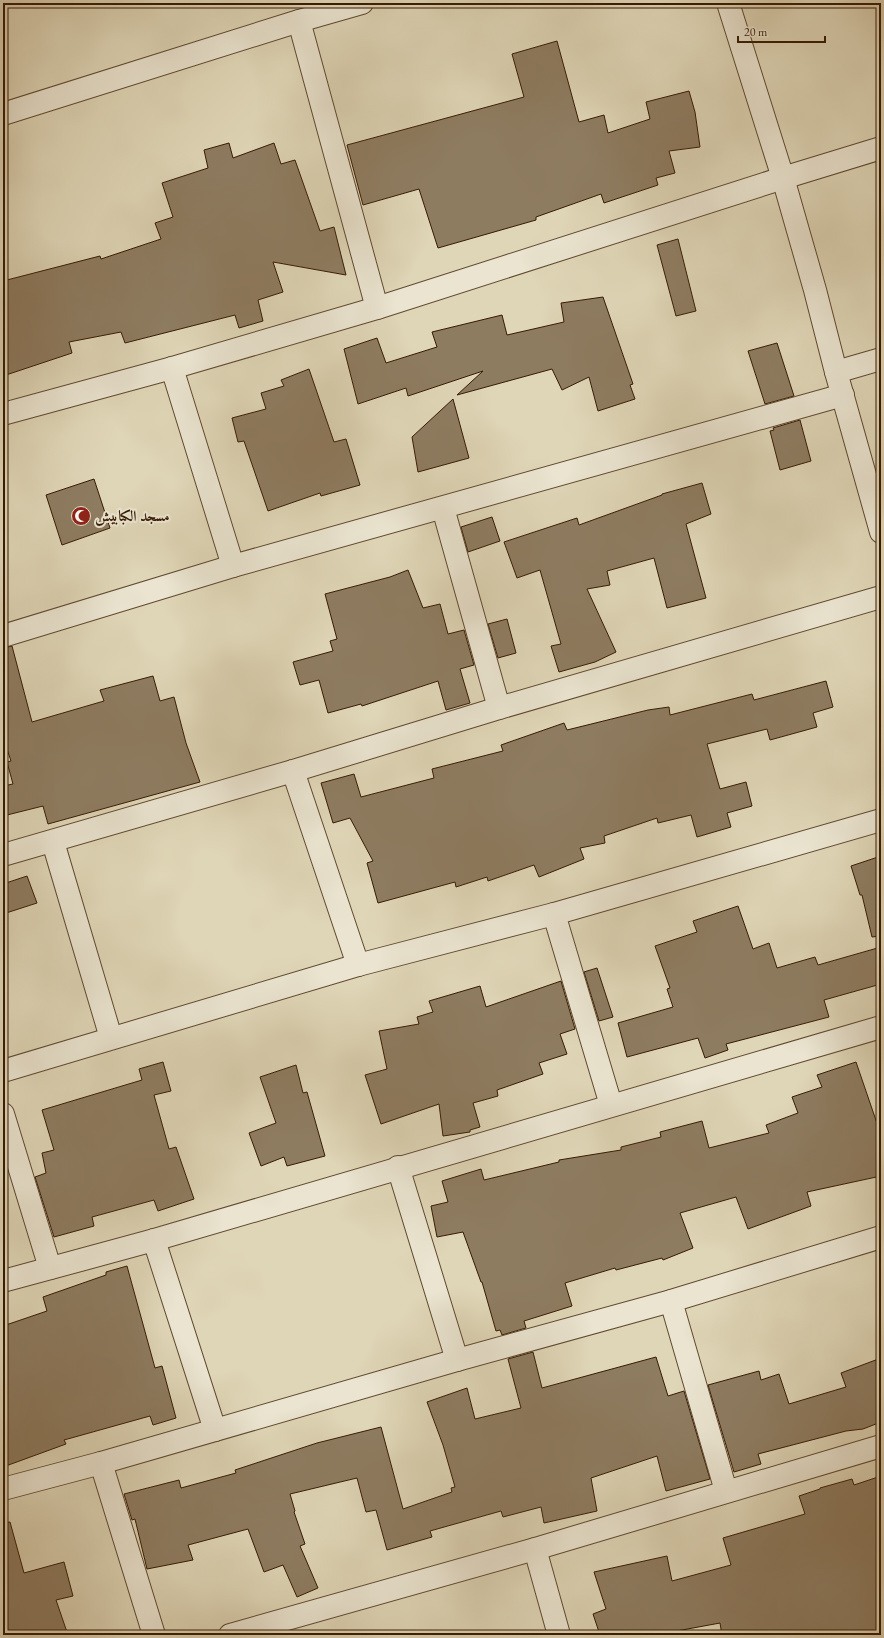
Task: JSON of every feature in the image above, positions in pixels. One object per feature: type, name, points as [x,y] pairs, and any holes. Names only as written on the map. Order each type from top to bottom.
[{"type":"street","points":[[3,114],[299,21],[362,3]]},
{"type":"street","points":[[728,3],[783,178],[881,532]]},
{"type":"street","points":[[299,21],[378,308]]},
{"type":"street","points":[[3,414],[172,368],[378,308],[881,148]]},
{"type":"street","points":[[836,372],[881,359]]},
{"type":"street","points":[[172,368],[233,566]]},
{"type":"street","points":[[3,636],[233,566],[842,395]]},
{"type":"street","points":[[443,508],[499,708]]},
{"type":"street","points":[[3,855],[52,842],[499,708],[881,597]]},
{"type":"street","points":[[293,771],[358,964]]},
{"type":"street","points":[[3,1071],[358,964],[554,914],[881,820]]},
{"type":"street","points":[[52,842],[111,1038]]},
{"type":"street","points":[[554,914],[611,1105]]},
{"type":"street","points":[[3,1281],[154,1240],[881,1026]]},
{"type":"street","points":[[3,1114],[50,1268]]},
{"type":"street","points":[[398,1167],[457,1360]]},
{"type":"street","points":[[3,1489],[101,1463],[457,1360],[671,1301],[881,1237]]},
{"type":"street","points":[[154,1240],[215,1430]]},
{"type":"street","points":[[671,1301],[726,1492]]},
{"type":"street","points":[[230,1635],[276,1629],[536,1549],[881,1446]]},
{"type":"street","points":[[101,1463],[154,1635]]},
{"type":"street","points":[[536,1549],[559,1635]]},
{"type":"building","points":[[557,41],[579,122],[604,115],[608,133],[650,119],[646,102],[689,91],[695,112],[700,147],[669,151],[675,173],[656,178],[658,185],[604,203],[601,194],[536,217],[536,220],[438,248],[419,189],[363,205],[347,145],[524,97],[512,54]]},
{"type":"building","points":[[229,143],[233,158],[274,143],[281,164],[295,160],[320,231],[334,227],[346,275],[273,262],[283,292],[258,300],[263,321],[239,328],[235,315],[125,343],[121,332],[69,342],[72,353],[3,376],[3,281],[100,256],[101,259],[161,239],[155,223],[173,217],[162,183],[208,168],[204,150]]},
{"type":"building","points":[[678,239],[696,311],[676,316],[657,245]]},
{"type":"building","points":[[603,297],[633,384],[630,385],[635,399],[598,411],[589,377],[562,390],[552,369],[457,395],[483,371],[408,396],[406,388],[358,404],[344,349],[377,338],[386,363],[437,347],[432,332],[502,315],[507,335],[564,322],[561,303]]},
{"type":"building","points":[[777,343],[794,396],[765,404],[748,351]]},
{"type":"building","points":[[309,369],[334,442],[346,439],[360,485],[321,496],[320,493],[268,511],[244,441],[238,442],[232,418],[266,409],[261,393],[284,386],[281,380]]},
{"type":"building","points":[[453,399],[469,458],[418,472],[412,437]]},
{"type":"building","points":[[800,420],[811,461],[780,470],[770,431],[774,430],[773,428]]},
{"type":"building","points":[[94,479],[110,528],[62,545],[46,495]]},
{"type":"building","points":[[702,483],[711,514],[686,524],[706,598],[667,608],[654,558],[607,571],[610,585],[587,589],[616,652],[595,662],[559,672],[551,646],[561,644],[540,570],[517,578],[504,542],[577,518],[579,525],[662,494]]},
{"type":"building","points":[[492,517],[500,541],[468,552],[461,527]]},
{"type":"building","points":[[408,570],[423,608],[440,604],[448,634],[464,630],[474,665],[460,669],[470,703],[446,710],[438,681],[362,706],[361,704],[328,713],[319,680],[300,685],[293,662],[333,651],[330,641],[337,639],[325,594],[390,577]]},
{"type":"building","points":[[507,619],[516,653],[498,658],[488,624]]},
{"type":"building","points":[[12,646],[32,722],[104,701],[100,690],[153,676],[160,701],[174,697],[186,743],[200,782],[48,824],[43,806],[3,816],[3,786],[13,784],[7,762],[11,761],[3,737],[3,648]]},
{"type":"building","points":[[826,681],[833,707],[813,713],[817,727],[770,740],[767,729],[707,744],[720,789],[746,782],[752,806],[727,813],[731,827],[697,837],[691,815],[658,823],[657,818],[604,836],[605,843],[580,848],[584,859],[539,877],[534,865],[488,881],[487,877],[456,887],[455,882],[378,903],[367,863],[373,861],[350,818],[333,823],[321,783],[354,774],[361,797],[434,778],[432,769],[503,751],[501,745],[564,723],[567,730],[648,710],[669,707],[670,715],[752,694],[754,700]]},
{"type":"building","points":[[881,856],[881,936],[872,937],[862,895],[860,895],[851,866]]},
{"type":"building","points":[[27,876],[37,903],[3,914],[3,884]]},
{"type":"building","points":[[738,906],[753,949],[769,943],[777,968],[815,957],[818,965],[881,947],[881,984],[824,1000],[829,1017],[726,1044],[728,1050],[705,1058],[698,1038],[627,1057],[618,1023],[673,1007],[667,989],[670,988],[655,946],[697,932],[693,921]]},
{"type":"building","points":[[597,968],[613,1017],[599,1021],[584,972]]},
{"type":"building","points":[[561,981],[575,1029],[560,1034],[567,1054],[539,1063],[543,1074],[497,1090],[498,1096],[473,1103],[480,1127],[470,1130],[470,1132],[443,1136],[439,1104],[381,1124],[365,1075],[387,1069],[379,1031],[419,1024],[417,1017],[433,1012],[429,1001],[480,986],[486,1007]]},
{"type":"building","points":[[163,1062],[171,1091],[154,1095],[169,1149],[176,1147],[194,1199],[158,1211],[154,1200],[92,1217],[94,1226],[54,1237],[35,1177],[46,1173],[42,1153],[54,1150],[42,1110],[142,1080],[139,1069]]},
{"type":"building","points":[[856,1062],[881,1135],[881,1176],[807,1192],[811,1206],[748,1229],[736,1197],[680,1213],[693,1248],[663,1260],[662,1258],[616,1270],[615,1268],[565,1283],[572,1306],[524,1321],[526,1328],[502,1335],[500,1330],[496,1331],[482,1282],[463,1232],[437,1237],[431,1206],[448,1202],[442,1181],[481,1169],[484,1180],[559,1162],[559,1160],[621,1150],[621,1147],[661,1137],[660,1132],[702,1121],[709,1148],[769,1133],[766,1125],[798,1113],[792,1097],[822,1087],[817,1075]]},
{"type":"building","points":[[296,1065],[303,1093],[307,1092],[325,1156],[287,1166],[284,1157],[261,1166],[249,1133],[276,1123],[260,1077]]},
{"type":"building","points":[[127,1266],[155,1368],[162,1366],[176,1418],[153,1425],[150,1416],[64,1440],[66,1444],[3,1467],[3,1326],[47,1311],[43,1297],[106,1275],[106,1272]]},
{"type":"building","points":[[533,1352],[542,1388],[656,1357],[668,1396],[684,1391],[710,1479],[666,1491],[657,1456],[591,1478],[597,1511],[544,1523],[541,1507],[503,1517],[501,1511],[430,1531],[432,1537],[387,1550],[376,1510],[366,1512],[357,1478],[290,1494],[294,1512],[305,1544],[300,1546],[318,1588],[297,1597],[283,1565],[264,1572],[248,1529],[188,1545],[193,1560],[147,1569],[135,1519],[132,1520],[124,1494],[179,1480],[181,1488],[236,1473],[235,1470],[317,1443],[381,1427],[403,1509],[452,1492],[451,1488],[455,1487],[443,1445],[427,1402],[467,1388],[475,1419],[521,1408],[508,1359]]},
{"type":"building","points":[[881,1358],[881,1422],[863,1429],[846,1431],[758,1454],[761,1464],[734,1472],[708,1385],[759,1371],[761,1380],[779,1374],[789,1404],[846,1387],[841,1373]]},
{"type":"building","points":[[881,1476],[881,1635],[722,1635],[720,1623],[655,1635],[600,1635],[593,1614],[606,1609],[594,1572],[667,1556],[672,1581],[731,1565],[723,1538],[805,1514],[799,1496],[820,1488],[852,1479],[854,1485]]},
{"type":"building","points":[[10,1522],[24,1573],[64,1562],[73,1596],[56,1600],[68,1635],[3,1635],[3,1523]]},
{"type":"place","name":"مسجد الكبابيش","points":[[81,516]]}]
